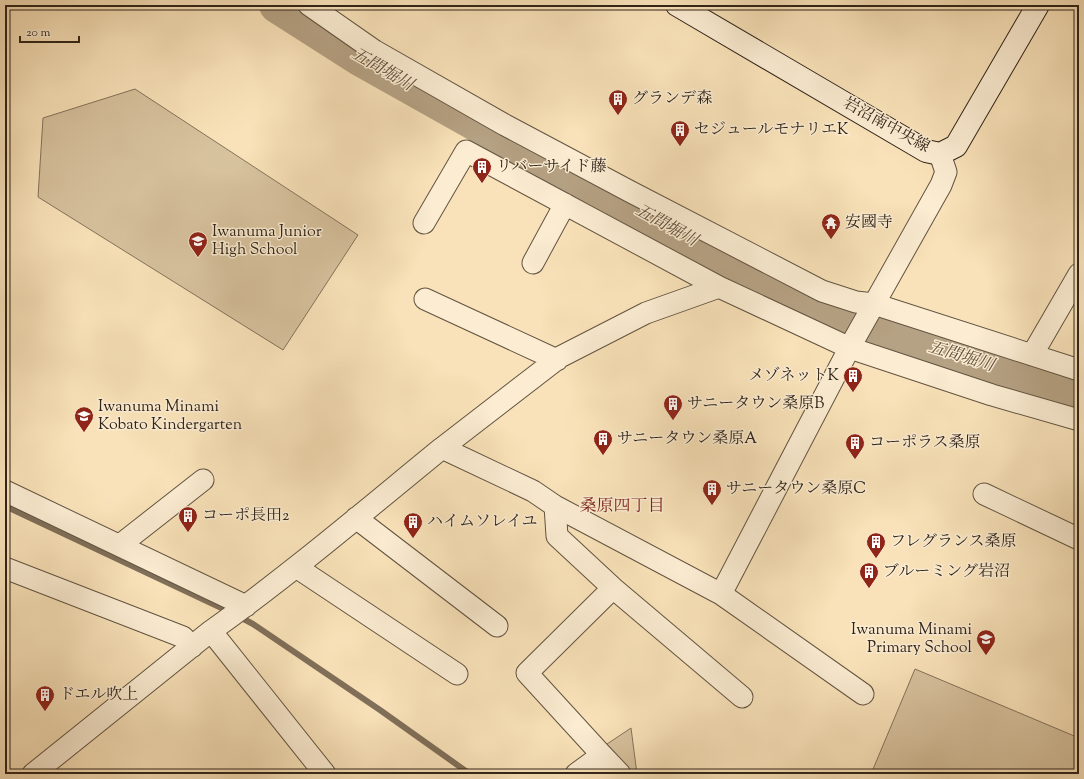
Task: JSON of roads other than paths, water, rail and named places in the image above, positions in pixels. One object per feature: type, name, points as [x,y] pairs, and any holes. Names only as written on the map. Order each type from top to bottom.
[{"type":"street","points":[[309,5],[375,51],[505,125],[822,291],[1079,370]]},
{"type":"street","name":"岩沼南中央線","points":[[677,5],[926,151],[940,154],[956,146],[1038,5]]},
{"type":"street","points":[[424,223],[466,151],[719,287],[850,346],[992,395],[1079,420]]},
{"type":"street","points":[[721,594],[850,346],[941,185],[946,172],[940,154]]},
{"type":"street","points":[[533,263],[565,204]]},
{"type":"street","points":[[1032,355],[1079,274]]},
{"type":"street","points":[[33,774],[211,631],[296,567],[442,448],[557,360],[646,312],[719,287]]},
{"type":"street","points":[[425,298],[557,360]]},
{"type":"street","points":[[442,448],[533,491],[555,506],[721,594],[863,694]]},
{"type":"street","points":[[120,545],[203,480]]},
{"type":"street","points":[[5,491],[120,545],[239,611]]},
{"type":"street","points":[[984,494],[1079,539]]},
{"type":"street","points":[[555,506],[557,536],[613,588],[742,697]]},
{"type":"street","points":[[356,518],[497,626]]},
{"type":"street","points":[[296,567],[457,674]]},
{"type":"street","points":[[5,568],[183,637],[192,647]]},
{"type":"street","points":[[613,588],[528,673],[620,774]]},
{"type":"street","points":[[211,631],[316,771]]},
{"type":"street","points":[[576,774],[602,755]]},
{"type":"waterway","name":"五間堀川","points":[[277,5],[360,58],[545,162],[597,188],[818,309],[928,347],[1079,392]]},
{"type":"waterway","points":[[5,506],[230,612]]},
{"type":"waterway","points":[[238,616],[253,624],[380,710],[470,774]]},
{"type":"place","name":"グランデ森","points":[[618,116]]},
{"type":"place","name":"セジュールモナリエK","points":[[680,147]]},
{"type":"place","name":"リバーサイド藤","points":[[482,184]]},
{"type":"place","name":"安國寺","points":[[831,240]]},
{"type":"place","name":"Iwanuma Junior High School","points":[[198,258]]},
{"type":"place","name":"メゾネットK","points":[[853,393]]},
{"type":"place","name":"サニータウン桑原B","points":[[673,421]]},
{"type":"place","name":"Iwanuma Minami Kobato Kindergarten","points":[[84,433]]},
{"type":"place","name":"サニータウン桑原A","points":[[603,456]]},
{"type":"place","name":"コーポラス桑原","points":[[855,460]]},
{"type":"place","name":"サニータウン桑原C","points":[[712,506]]},
{"type":"place","name":"コーポ長田2","points":[[188,533]]},
{"type":"place","name":"ハイムソレイユ","points":[[413,539]]},
{"type":"place","name":"フレグランス桑原","points":[[876,559]]},
{"type":"place","name":"ブルーミング岩沼","points":[[869,589]]},
{"type":"place","name":"Iwanuma Minami Primary School","points":[[986,656]]},
{"type":"place","name":"ドエル吹上","points":[[45,712]]},
{"type":"district","name":"桑原四丁目","points":[[622,507]]}]
